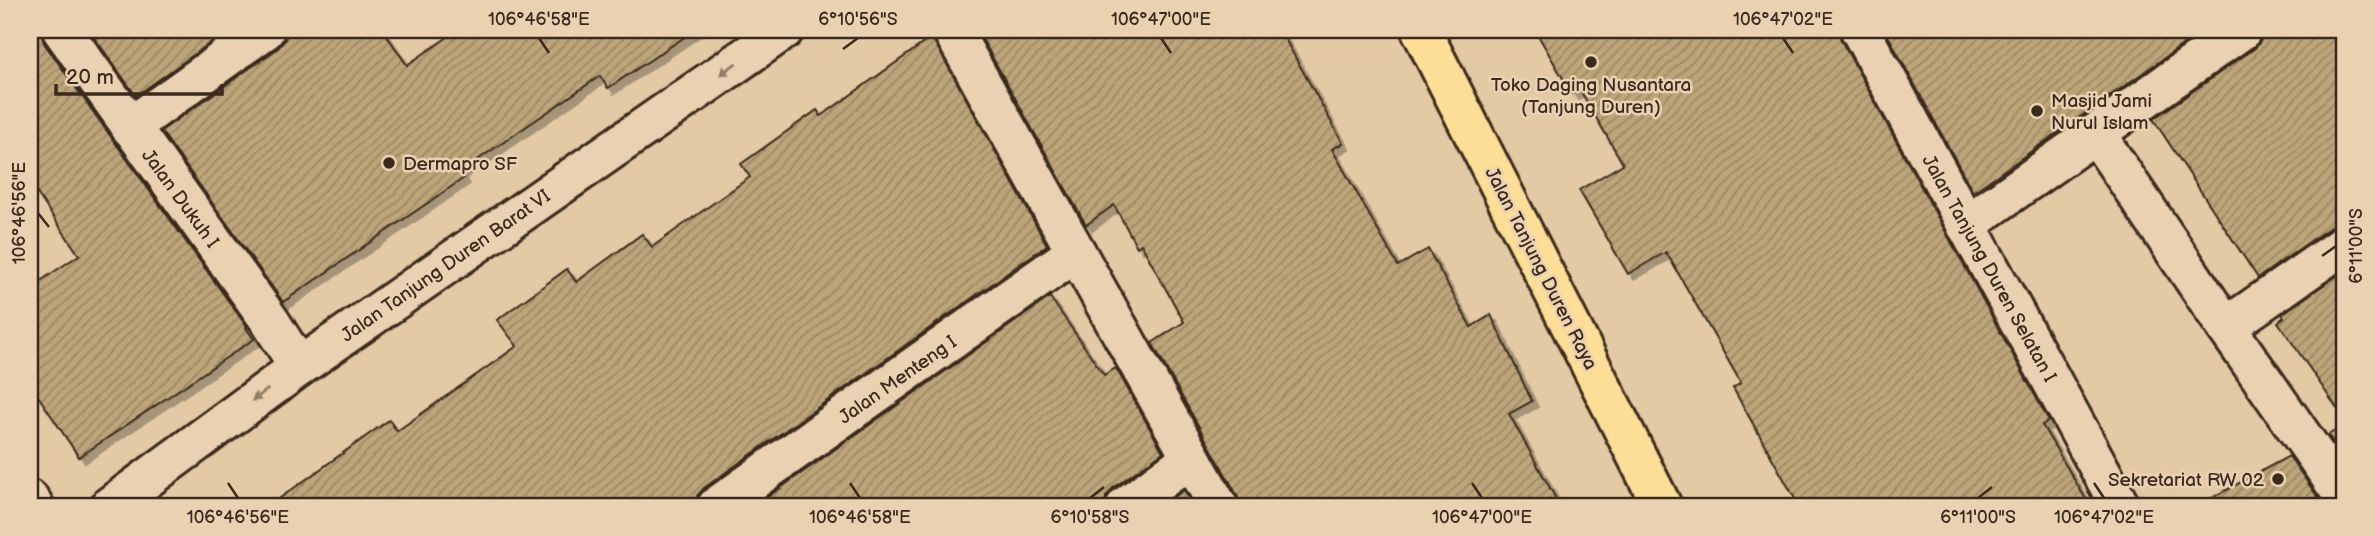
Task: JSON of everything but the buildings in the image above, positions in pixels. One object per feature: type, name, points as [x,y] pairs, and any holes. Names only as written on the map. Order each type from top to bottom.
[{"type":"main road","name":"Jalan Tanjung Duren Raya","points":[[1421,30],[1662,506]]},
{"type":"street","name":"Jalan Dukuh I","points":[[62,30],[270,321],[299,366]]},
{"type":"street","points":[[130,127],[265,30]]},
{"type":"street","name":"Jalan Tanjung Duren Barat VI","points":[[110,506],[299,366],[784,30]]},
{"type":"street","points":[[953,30],[1218,506]]},
{"type":"street","name":"Jalan Tanjung Duren Selatan I","points":[[1860,30],[2120,506]]},
{"type":"street","points":[[1966,225],[2242,30]]},
{"type":"street","points":[[2096,134],[2345,498]]},
{"type":"street","points":[[2226,327],[2345,244]]},
{"type":"street","name":"Jalan Menteng I","points":[[718,506],[1076,252]]},
{"type":"street","points":[[1126,506],[1191,458]]},
{"type":"street","points":[[30,500],[34,506]]},
{"type":"place","name":"Toko Daging Nusantara (Tanjung Duren)","points":[[1591,62]]},
{"type":"place","name":"Masjid Jami Nurul Islam","points":[[2037,111]]},
{"type":"place","name":"Dermapro SF","points":[[389,163]]},
{"type":"place","name":"Sekretariat RW 02","points":[[2278,479]]}]
